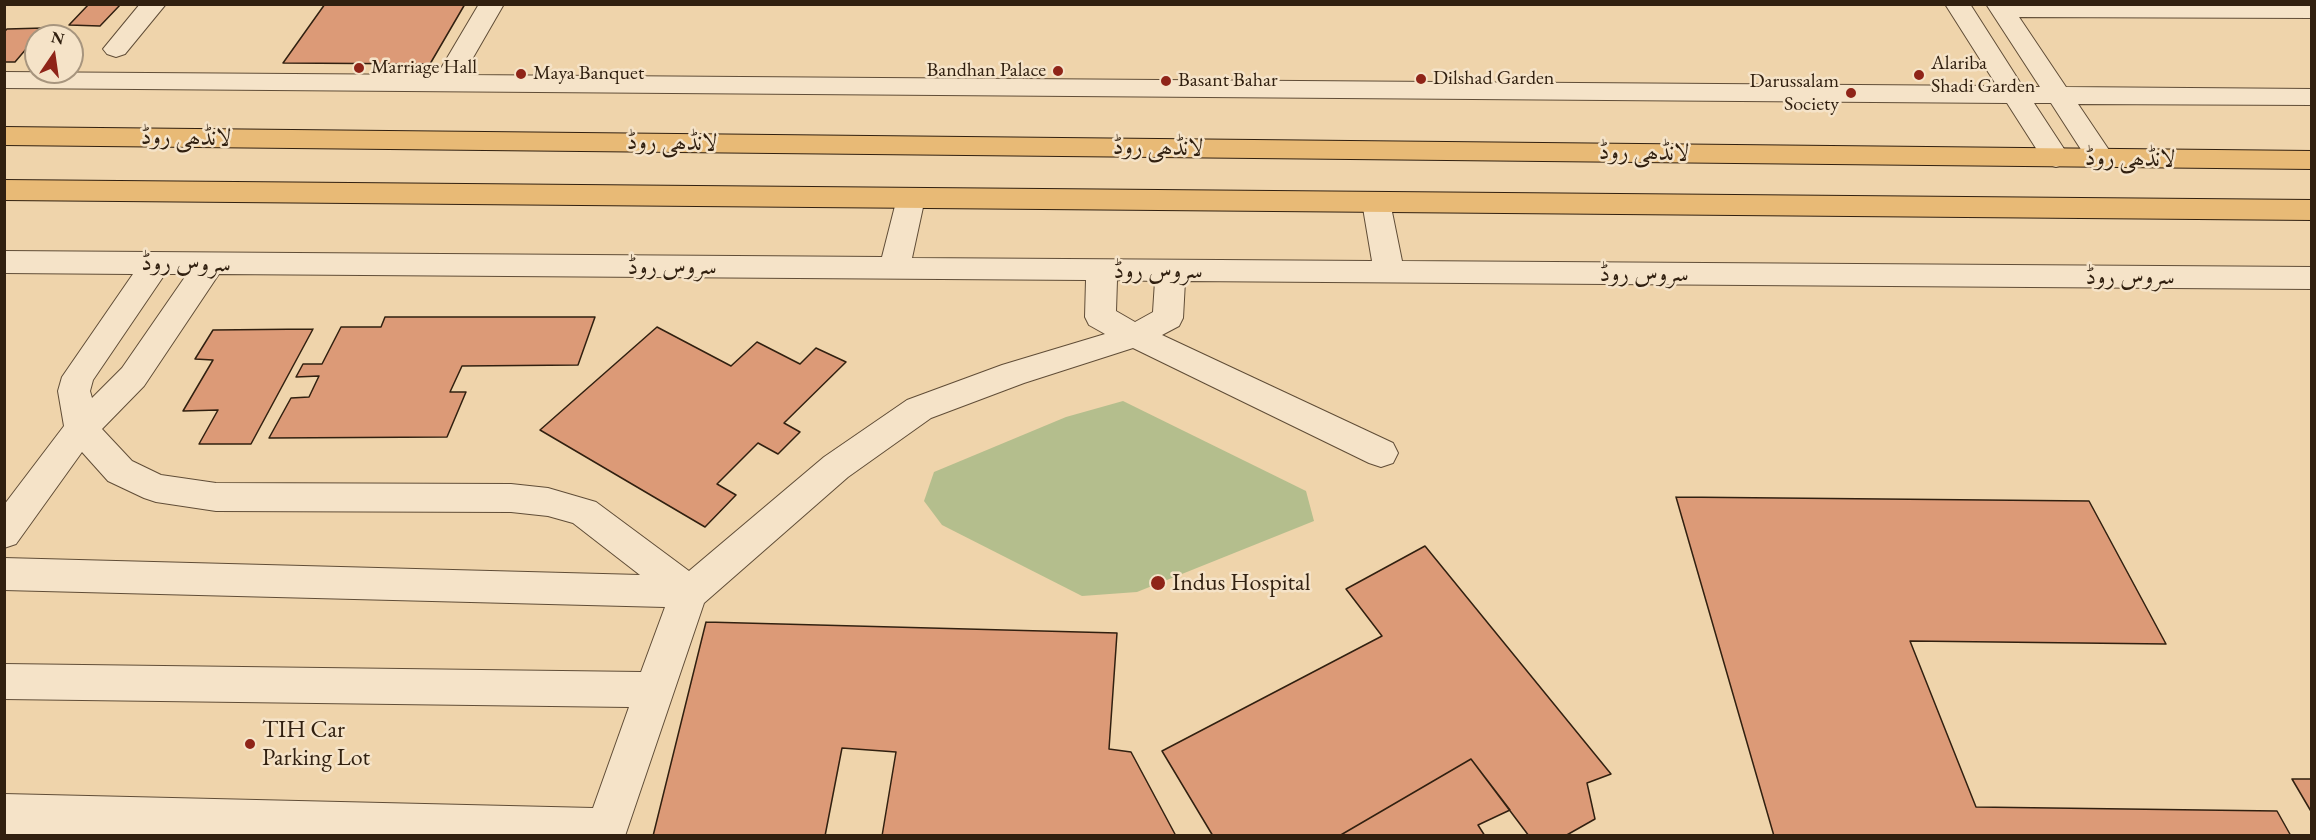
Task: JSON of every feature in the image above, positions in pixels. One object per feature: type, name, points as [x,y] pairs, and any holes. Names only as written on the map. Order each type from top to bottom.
[{"type":"main road","name":"لانڈھی روڈ","points":[[4,136],[2312,160]]},
{"type":"main road","name":"لانڈھی روڈ","points":[[4,190],[2312,210]]},
{"type":"street","points":[[116,49],[154,4]]},
{"type":"street","points":[[446,82],[492,4]]},
{"type":"street","points":[[1957,4],[2056,158]]},
{"type":"street","points":[[2000,7],[2223,8],[2312,11]]},
{"type":"street","points":[[2000,7],[2101,159]]},
{"type":"street","points":[[4,80],[2312,98]]},
{"type":"street","points":[[894,269],[911,198]]},
{"type":"street","points":[[1376,202],[1389,272]]},
{"type":"street","name":"سروس روڈ","points":[[4,262],[2310,281]]},
{"type":"street","points":[[156,264],[78,377],[74,391],[81,428],[120,471],[156,488],[216,497],[512,498],[548,502],[584,512],[690,592]]},
{"type":"street","points":[[4,533],[81,428],[120,392],[133,376],[210,264]]},
{"type":"street","points":[[1102,270],[1100,317],[1135,336],[1381,453]]},
{"type":"street","points":[[4,814],[605,832],[681,612],[690,592],[836,467],[919,409],[1013,374],[1135,336],[1168,318],[1171,271]]},
{"type":"street","points":[[4,574],[690,592]]},
{"type":"street","points":[[4,681],[655,690]]},
{"type":"green space","points":[[1123,401],[1306,491],[1314,521],[1137,592],[1082,596],[942,525],[924,501],[934,472],[1066,417]]},
{"type":"building","points":[[89,4],[121,4],[100,26],[70,24]]},
{"type":"building","points":[[325,4],[465,4],[430,64],[283,63]]},
{"type":"building","points":[[7,29],[24,29],[24,51],[15,62],[4,62],[4,32]]},
{"type":"building","points":[[385,317],[595,317],[578,365],[462,366],[450,392],[466,392],[447,437],[269,438],[291,398],[309,397],[319,376],[296,377],[303,364],[322,364],[341,327],[381,327]]},
{"type":"building","points":[[657,327],[731,366],[757,342],[800,364],[816,348],[846,362],[784,423],[800,432],[778,454],[758,443],[717,484],[736,495],[705,527],[540,430]]},
{"type":"building","points":[[313,329],[251,444],[199,444],[218,410],[183,411],[213,360],[195,359],[213,330]]},
{"type":"building","points":[[1676,497],[2089,501],[2166,644],[1910,641],[1976,807],[2277,811],[2291,836],[1774,836]]},
{"type":"building","points":[[1425,546],[1611,774],[1587,783],[1595,819],[1565,836],[1529,836],[1471,759],[1339,836],[1213,836],[1162,751],[1382,636],[1346,589]]},
{"type":"building","points":[[706,622],[1117,633],[1109,749],[1131,752],[1176,836],[882,836],[896,752],[842,748],[825,836],[653,836]]},
{"type":"building","points":[[1471,759],[1510,810],[1478,825],[1485,836],[1339,836]]},
{"type":"building","points":[[2292,779],[2312,779],[2312,813]]},
{"type":"place","name":"Marriage Hall","points":[[359,68]]},
{"type":"place","name":"Bandhan Palace","points":[[1058,71]]},
{"type":"place","name":"Maya Banquet","points":[[521,74]]},
{"type":"place","name":"Alariba Shadi Garden","points":[[1919,75]]},
{"type":"place","name":"Dilshad Garden","points":[[1421,79]]},
{"type":"place","name":"Basant Bahar","points":[[1166,81]]},
{"type":"place","name":"Darussalam Society","points":[[1851,93]]},
{"type":"place","name":"Indus Hospital","points":[[1158,583]]},
{"type":"place","name":"TIH Car Parking Lot","points":[[250,744]]}]
